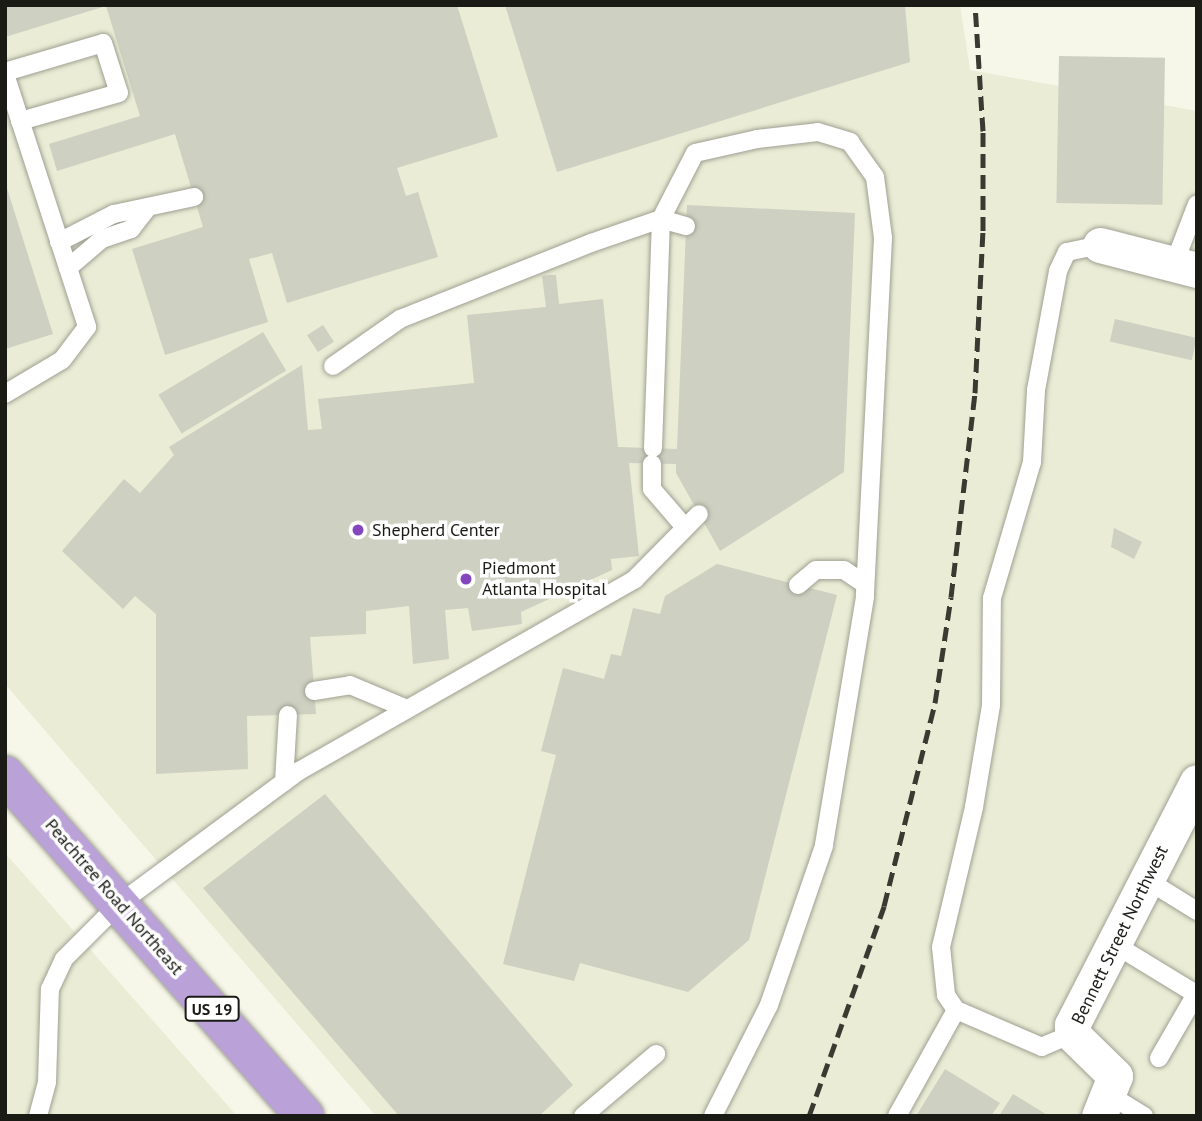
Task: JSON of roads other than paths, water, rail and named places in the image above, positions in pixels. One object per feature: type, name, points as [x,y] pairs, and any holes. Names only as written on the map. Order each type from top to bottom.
[{"type":"highway","name":"Peachtree Road Northeast","points":[[5,775],[305,1116]]},
{"type":"street","points":[[1100,245],[1185,267]]},
{"type":"street","name":"Bennett Street Northwest","points":[[1104,1105],[1115,1076],[1072,1034],[1073,1025],[1197,782]]},
{"type":"lane","points":[[5,394],[62,360],[87,327],[20,121],[5,73],[103,43],[120,93],[20,121]]},
{"type":"lane","points":[[683,525],[652,488],[661,219],[695,153],[758,139],[818,132],[850,142],[875,177],[883,238],[865,584],[824,846],[769,1005],[713,1116]]},
{"type":"lane","points":[[60,242],[114,214],[194,197]]},
{"type":"lane","points":[[1185,267],[1197,204]]},
{"type":"lane","points":[[68,268],[102,239],[131,229],[148,207]]},
{"type":"lane","points":[[333,366],[400,319],[661,219],[686,226]]},
{"type":"lane","points":[[1072,1034],[1042,1046],[956,1010],[946,995],[941,947],[974,807],[990,705],[992,598],[1032,462],[1036,390],[1058,271],[1067,252],[1100,245]]},
{"type":"lane","points":[[38,1116],[47,1082],[50,989],[64,960],[119,904],[284,782],[635,579],[683,525],[699,514]]},
{"type":"lane","points":[[798,584],[816,570],[844,570],[865,584]]},
{"type":"lane","points":[[314,691],[350,685],[407,709]]},
{"type":"lane","points":[[284,782],[288,715]]},
{"type":"lane","points":[[1147,880],[1197,911]]},
{"type":"lane","points":[[1114,944],[1196,994],[1159,1058]]},
{"type":"lane","points":[[897,1116],[956,1010]]},
{"type":"lane","points":[[583,1116],[656,1054]]},
{"type":"lane","points":[[1104,1105],[1144,1116]]},
{"type":"railway","points":[[809,1116],[884,906],[935,703],[951,597],[975,393],[983,231],[983,131],[975,5]]},
{"type":"place","name":"Shepherd Center","points":[[358,530]]},
{"type":"place","name":"Piedmont Atlanta Hospital","points":[[466,579]]}]
